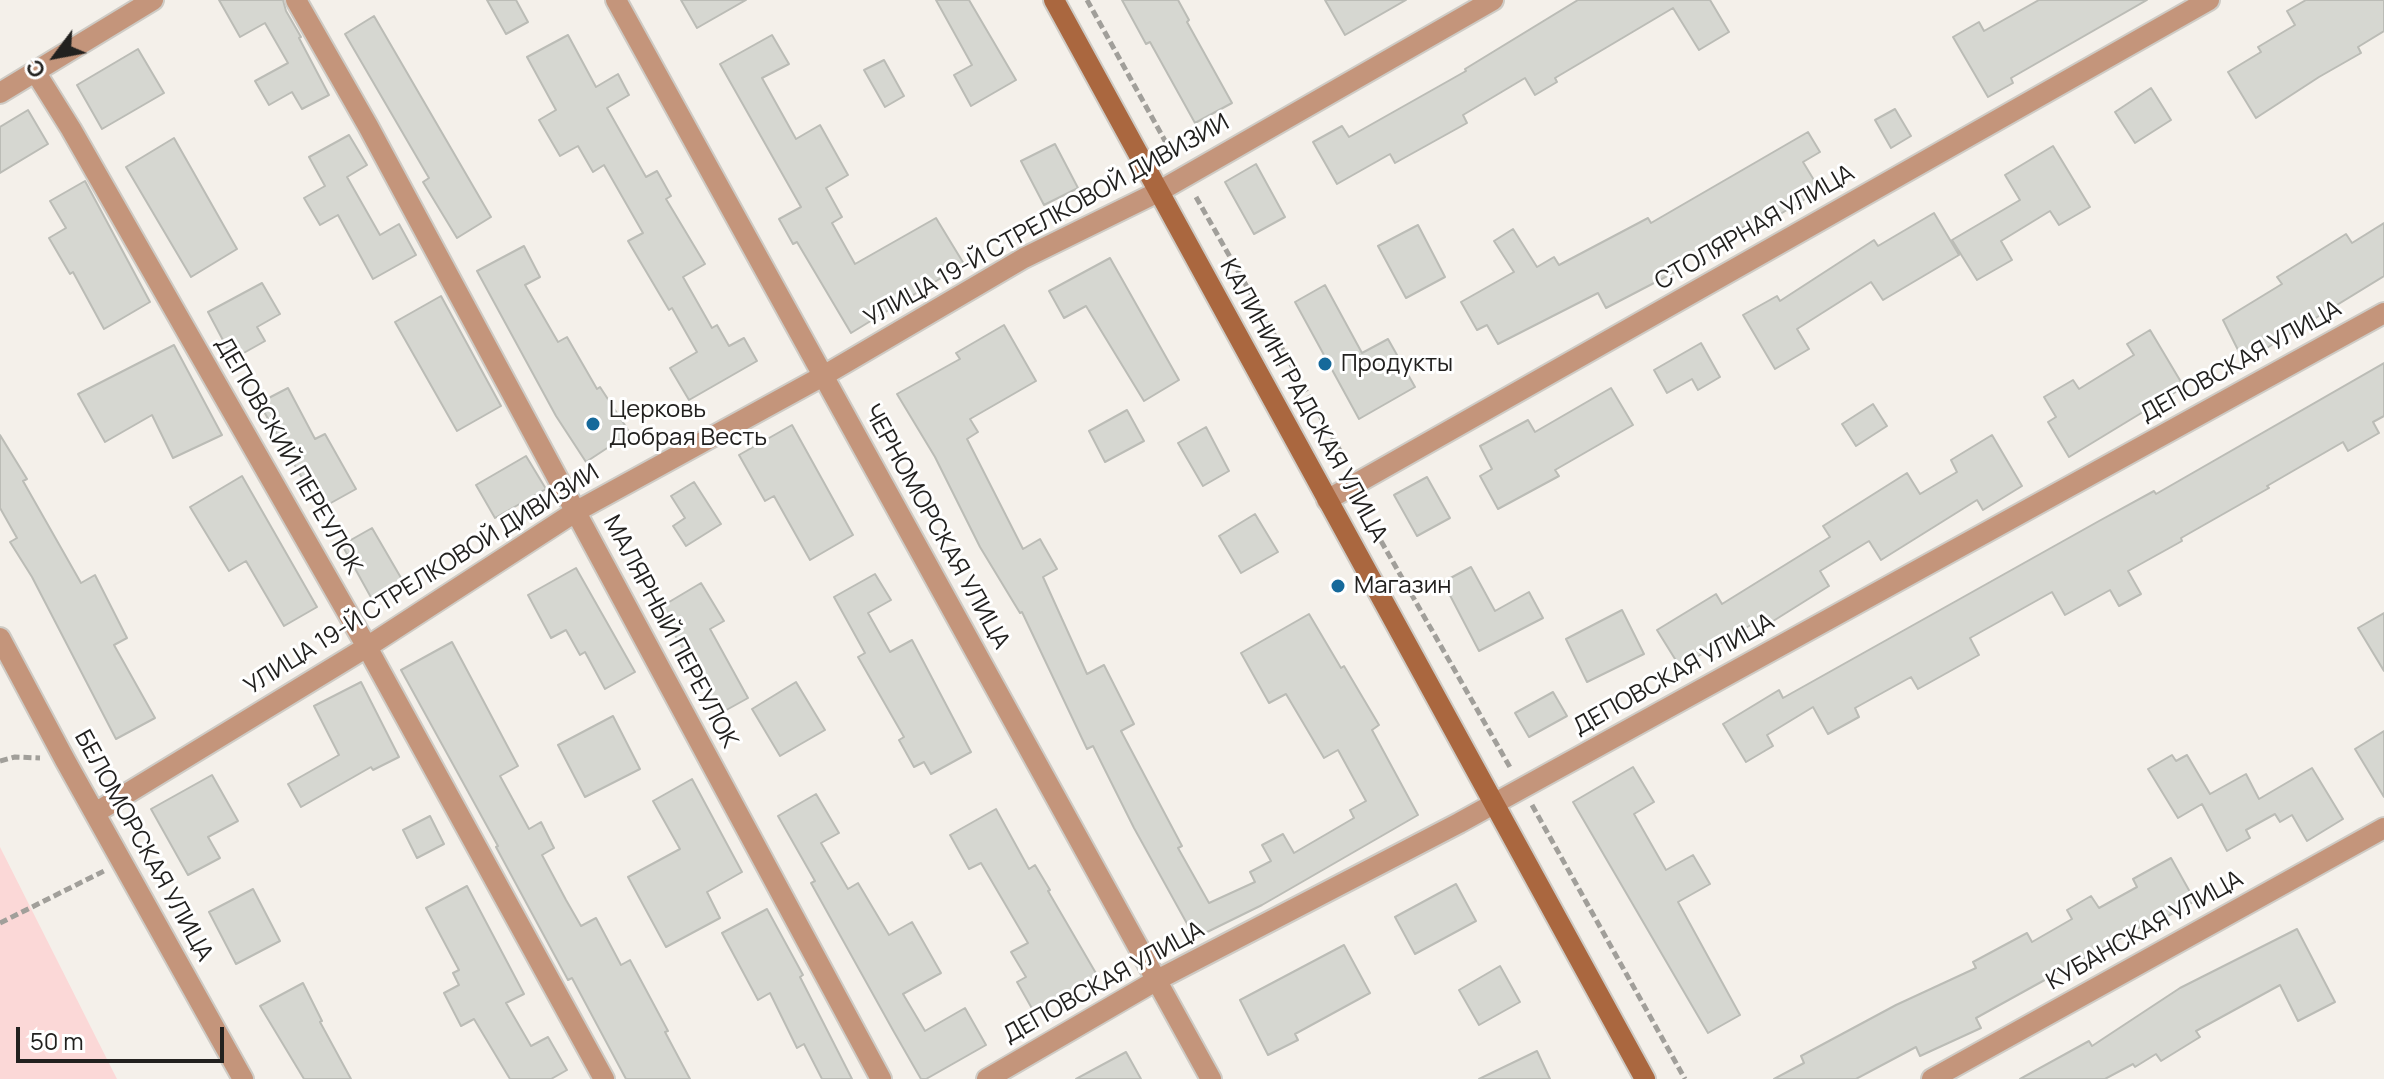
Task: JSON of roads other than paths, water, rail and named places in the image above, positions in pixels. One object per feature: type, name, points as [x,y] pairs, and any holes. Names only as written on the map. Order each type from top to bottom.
[{"type":"main road","name":"КАЛИНИНГРАДСКАЯ УЛИЦА","points":[[1054,0],[1645,1079]]},
{"type":"street","points":[[0,93],[153,0]]},
{"type":"street","name":"МАЛЯРНЫЙ ПЕРЕУЛОК","points":[[296,0],[368,126],[881,1079]]},
{"type":"street","name":"ЧЕРНОМОРСКАЯ УЛИЦА","points":[[616,0],[1211,1079]]},
{"type":"street","name":"УЛИЦА 19-Й СТРЕЛКОВОЙ ДИВИЗИИ","points":[[95,813],[367,647],[575,512],[823,376],[1024,258],[1158,192],[1493,0]]},
{"type":"street","name":"СТОЛЯРНАЯ УЛИЦА","points":[[1327,500],[2209,0]]},
{"type":"street","name":"ДЕПОВСКИЙ ПЕРЕУЛОК","points":[[36,73],[367,647],[604,1079]]},
{"type":"street","name":"ДЕПОВСКАЯ УЛИЦА","points":[[987,1079],[1157,980],[1522,788],[2384,313]]},
{"type":"street","name":"БЕЛОМОРСКАЯ УЛИЦА","points":[[0,638],[243,1079]]},
{"type":"street","name":"КУБАНСКАЯ УЛИЦА","points":[[1932,1079],[2384,828]]},
{"type":"place","name":"Продукты","points":[[1325,364]]},
{"type":"place","name":"Церковь Добрая Весть","points":[[593,424]]},
{"type":"place","name":"Магазин","points":[[1338,586]]}]
